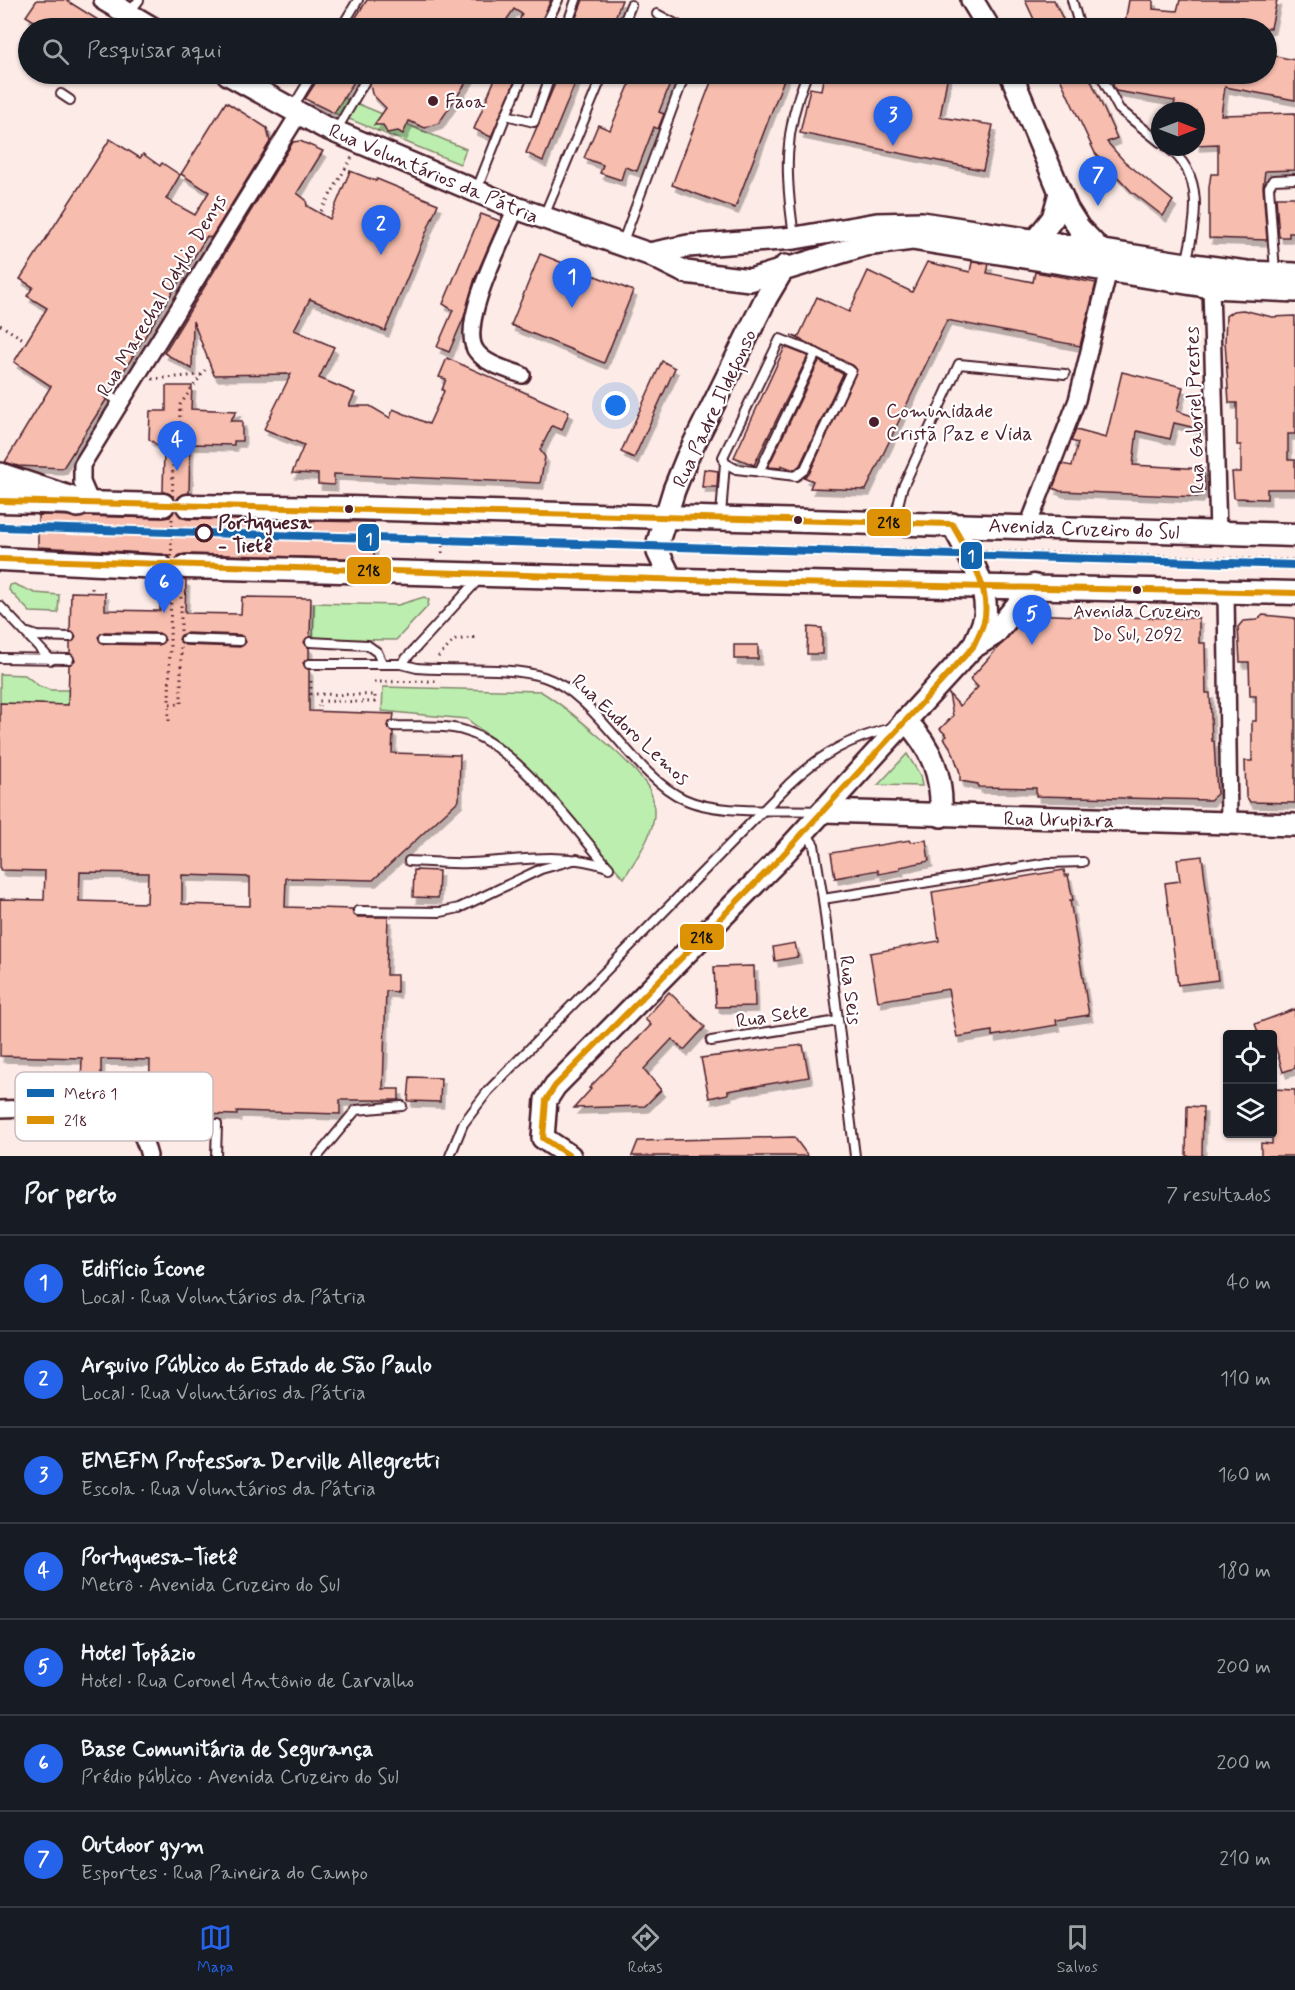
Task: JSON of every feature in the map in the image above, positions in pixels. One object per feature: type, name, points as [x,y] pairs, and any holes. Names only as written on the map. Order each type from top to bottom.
[{"type":"highway","points":[[0,477],[85,503]]},
{"type":"main road","points":[[0,501],[163,505]]},
{"type":"main road","name":"Avenida Cruzeiro do Sul","points":[[188,506],[952,524],[1295,535]]},
{"type":"main road","points":[[0,558],[161,567]]},
{"type":"main road","points":[[186,567],[672,581],[1034,586],[1295,593]]},
{"type":"main road","points":[[973,647],[994,634],[1034,586]]},
{"type":"street","points":[[105,0],[133,7]]},
{"type":"street","points":[[972,0],[983,18]]},
{"type":"street","name":"Rua Voluntários da Pátria","points":[[245,84],[294,113],[335,132],[516,208],[649,254],[685,272],[743,280],[866,245],[912,239],[1210,287],[1285,274]]},
{"type":"street","points":[[1015,84],[1042,144],[1060,193],[1079,228],[1101,250],[1109,270],[1077,399],[1036,500],[1028,526]]},
{"type":"street","name":"Rua Marechal Odylio Denys","points":[[85,503],[82,465],[114,399],[294,113]]},
{"type":"street","points":[[1035,241],[1053,218],[1060,193]]},
{"type":"street","points":[[516,208],[477,305],[471,339],[475,350],[480,355],[492,363],[522,375]]},
{"type":"street","name":"Rua Voluntários da Pátria","points":[[649,254],[688,246],[795,238],[877,224],[922,223],[1186,264],[1247,281],[1295,291]]},
{"type":"street","points":[[781,271],[797,254],[829,233]]},
{"type":"street","name":"Rua Padre Ildefonso","points":[[672,581],[658,552],[658,540],[665,517],[687,458],[781,271]]},
{"type":"street","points":[[743,280],[757,296],[755,321]]},
{"type":"street","name":"Rua Gabriel Prestes","points":[[1210,287],[1218,533]]},
{"type":"street","points":[[570,1156],[543,1138],[546,1100],[555,1086],[804,831],[973,647],[986,608],[980,585],[952,524]]},
{"type":"street","points":[[1226,592],[1229,823]]},
{"type":"street","points":[[902,724],[920,735],[931,753],[942,794],[941,816]]},
{"type":"street","name":"Rua Urupiara","points":[[823,811],[1295,825]]},
{"type":"street","points":[[0,1109],[15,1109]]},
{"type":"street","points":[[143,1141],[149,1156]]},
{"type":"lane","points":[[347,18],[358,0]]},
{"type":"lane","points":[[549,18],[558,0]]},
{"type":"lane","points":[[570,18],[576,0]]},
{"type":"lane","points":[[1072,0],[1077,18]]},
{"type":"lane","points":[[626,18],[631,5]]},
{"type":"lane","points":[[657,14],[664,18]]},
{"type":"lane","points":[[294,113],[309,84]]},
{"type":"lane","points":[[335,132],[363,84]]},
{"type":"lane","points":[[476,191],[520,84]]},
{"type":"lane","points":[[506,115],[534,122],[547,84]]},
{"type":"lane","points":[[543,218],[599,84]]},
{"type":"lane","points":[[621,245],[681,84]]},
{"type":"lane","points":[[795,238],[789,206],[786,146],[803,84]]},
{"type":"lane","points":[[1105,84],[1119,109],[1151,135]]},
{"type":"lane","points":[[61,94],[70,100]]},
{"type":"lane","points":[[1176,156],[1192,179],[1197,199],[1186,264]]},
{"type":"lane","points":[[1285,274],[1269,187],[1273,180],[1295,179]]},
{"type":"lane","points":[[721,519],[724,452],[780,339],[816,353],[851,371],[805,469],[796,477],[730,468],[725,463]]},
{"type":"lane","points":[[759,472],[816,353]]},
{"type":"lane","points":[[894,523],[902,489],[959,364],[1065,374]]},
{"type":"lane","points":[[401,664],[484,574]]},
{"type":"lane","points":[[0,606],[51,660]]},
{"type":"lane","points":[[26,632],[37,636],[70,637]]},
{"type":"lane","points":[[104,638],[159,639]]},
{"type":"lane","points":[[185,639],[240,641]]},
{"type":"lane","points":[[310,642],[367,645],[377,652],[382,663]]},
{"type":"lane","points":[[0,658],[69,659]]},
{"type":"lane","name":"Rua Eudoro Lemos","points":[[309,664],[401,664],[417,668],[522,673],[544,677],[565,687],[658,781],[682,799],[717,809],[823,811]]},
{"type":"lane","points":[[450,1156],[463,1124],[495,1084],[814,760],[863,735],[902,724]]},
{"type":"lane","points":[[393,726],[454,728],[489,742],[519,765],[609,868],[577,859],[466,863],[409,861]]},
{"type":"lane","name":"Rua Seis","points":[[804,831],[814,845],[823,899],[855,1156]]},
{"type":"lane","points":[[357,911],[441,912],[459,908],[541,869],[577,859]]},
{"type":"lane","points":[[823,899],[1048,863],[1083,862]]},
{"type":"lane","name":"Rua Sete","points":[[711,1041],[838,1021]]},
{"type":"lane","points":[[318,1156],[356,1110],[402,1106]]},
{"type":"lane","points":[[216,1156],[217,1124]]},
{"type":"path","points":[[321,211],[360,142]]},
{"type":"path","points":[[0,325],[25,340]]},
{"type":"path","points":[[173,459],[179,459],[180,405],[205,370]]},
{"type":"path","points":[[148,379],[201,375]]},
{"type":"path","points":[[169,722],[174,431]]},
{"type":"path","points":[[442,553],[443,528]]},
{"type":"path","points":[[92,588],[92,593]]},
{"type":"path","points":[[169,704],[181,704],[181,591]]},
{"type":"path","points":[[311,681],[311,694],[375,695],[375,702],[319,701],[319,712]]},
{"type":"green space","points":[[344,98],[466,149],[460,164],[334,113]]},
{"type":"green space","points":[[14,584],[35,593],[59,595],[58,613],[30,612],[9,590],[10,585]]},
{"type":"green space","points":[[424,597],[429,600],[427,607],[396,640],[313,639],[314,603],[398,605]]},
{"type":"green space","points":[[0,674],[25,675],[39,686],[50,690],[69,690],[68,705],[0,703]]},
{"type":"green space","points":[[383,687],[540,691],[566,709],[633,769],[645,782],[652,795],[654,812],[651,829],[644,846],[624,878],[521,761],[467,719],[382,711]]},
{"type":"green space","points":[[907,754],[920,775],[922,786],[878,785]]},
{"type":"building","points":[[37,0],[66,0],[95,18],[29,18],[26,16]]},
{"type":"building","points":[[367,0],[551,0],[543,18],[520,18],[522,14],[514,9],[508,18],[355,18]]},
{"type":"building","points":[[583,0],[622,0],[615,18],[576,18]]},
{"type":"building","points":[[1025,0],[1054,0],[1062,18],[1033,18]]},
{"type":"building","points":[[1129,0],[1153,0],[1153,9],[1177,11],[1180,0],[1277,0],[1273,18],[1126,18]]},
{"type":"building","points":[[1277,56],[1295,60],[1295,100],[1225,87],[1221,115],[1295,113],[1295,170],[1265,171],[1263,187],[1267,240],[1209,238],[1209,187],[1211,174],[1218,174],[1218,144],[1205,145],[1205,102],[1175,102],[1116,91],[1114,84],[1277,84]]},
{"type":"building","points":[[315,84],[353,84],[334,113],[305,99]]},
{"type":"building","name":"Faoa","points":[[370,84],[465,84],[439,123],[425,128],[409,121],[403,134],[398,131],[387,133],[383,125],[374,125],[386,108],[372,94]]},
{"type":"building","points":[[493,84],[514,84],[491,137],[474,129]]},
{"type":"building","points":[[555,84],[575,84],[543,161],[526,153]]},
{"type":"building","points":[[630,84],[670,84],[659,112],[664,114],[658,129],[654,127],[637,171],[625,167],[621,180],[600,173],[603,165],[584,158],[598,125],[610,130]]},
{"type":"building","points":[[710,84],[782,84],[735,208],[672,185]]},
{"type":"building","points":[[822,84],[946,84],[940,117],[993,125],[983,170],[800,133],[810,88],[821,90]]},
{"type":"building","points":[[1063,84],[1093,84],[1117,138],[1107,142],[1124,161],[1173,201],[1163,216],[1131,191],[1095,153]]},
{"type":"building","points":[[226,102],[267,128],[270,142],[211,238],[207,236],[112,390],[104,391],[106,400],[63,468],[18,466],[5,462],[51,386],[14,362],[47,308],[27,296],[33,287],[20,279],[110,139],[140,158],[143,154],[160,166],[162,163],[180,175],[166,199],[195,215],[209,192],[181,174]]},
{"type":"building","points":[[300,141],[323,151],[297,193],[306,200],[307,206],[330,219],[350,171],[376,181],[377,179],[438,204],[385,331],[310,299],[294,330],[334,347],[319,378],[355,393],[349,406],[370,406],[390,418],[393,409],[429,424],[444,391],[442,390],[446,379],[439,377],[447,358],[569,412],[562,430],[552,426],[540,450],[545,457],[540,483],[334,474],[334,485],[318,484],[318,474],[292,473],[304,445],[264,429],[291,374],[214,375],[193,321],[192,369],[164,353],[293,142]]},
{"type":"building","points":[[1276,197],[1295,197],[1295,233],[1289,233],[1289,237],[1279,237]]},
{"type":"building","points":[[481,214],[500,221],[475,278],[464,317],[449,352],[437,347],[453,310],[443,304]]},
{"type":"building","points":[[540,254],[633,291],[604,363],[511,325]]},
{"type":"building","points":[[927,262],[970,272],[972,262],[989,264],[987,273],[1033,282],[1035,272],[1096,283],[1080,346],[947,320],[866,490],[810,488],[813,481],[804,477],[810,472],[857,370],[854,366],[791,335],[798,338],[817,297],[849,312],[868,271],[912,292]]},
{"type":"building","points":[[1243,310],[1272,317],[1295,316],[1295,434],[1288,434],[1288,460],[1295,460],[1295,489],[1267,489],[1267,499],[1234,498],[1232,472],[1241,472],[1241,445],[1237,445],[1237,403],[1229,403],[1225,341],[1226,316],[1233,311]]},
{"type":"building","points":[[785,347],[808,356],[754,465],[734,457]]},
{"type":"building","points":[[662,361],[675,368],[634,458],[621,452]]},
{"type":"building","points":[[819,361],[843,374],[800,465],[794,470],[781,465],[781,468],[768,467]]},
{"type":"building","points":[[1122,372],[1183,387],[1177,411],[1202,419],[1200,429],[1174,423],[1170,439],[1137,431],[1133,465],[1204,469],[1205,491],[1199,497],[1060,491],[1053,488],[1062,464],[1072,466],[1078,443],[1071,441],[1076,430],[1106,438]]},
{"type":"building","points":[[166,386],[192,386],[191,409],[237,411],[230,421],[242,421],[242,441],[234,441],[234,445],[190,444],[189,493],[181,495],[176,501],[170,494],[163,492],[164,450],[149,439],[150,411],[166,411]]},
{"type":"building","points":[[704,469],[718,471],[717,487],[702,487]]},
{"type":"building","points":[[175,509],[181,517],[188,519],[374,522],[374,559],[186,554],[179,555],[174,563],[169,556],[162,554],[38,547],[38,515],[163,518],[170,517]]},
{"type":"building","points":[[173,571],[178,578],[186,581],[185,613],[241,614],[242,597],[311,598],[310,636],[304,642],[309,648],[309,658],[303,663],[309,670],[309,711],[394,714],[393,720],[387,726],[393,732],[392,753],[460,755],[459,800],[373,880],[286,878],[285,907],[352,909],[353,914],[357,917],[388,917],[386,975],[397,975],[397,992],[386,991],[383,1089],[399,1089],[399,1100],[340,1100],[340,1114],[237,1111],[237,1115],[213,1114],[213,1072],[150,1072],[150,1060],[101,1059],[101,1072],[81,1072],[82,1058],[0,1056],[0,899],[44,900],[45,871],[0,870],[0,703],[68,705],[69,665],[75,660],[70,653],[70,643],[76,637],[70,631],[71,592],[105,593],[105,610],[160,611],[161,580],[168,579]],"holes":[[[104,632],[159,633],[165,640],[159,645],[104,644],[98,637]],[[185,633],[240,635],[246,642],[240,647],[185,645],[179,639]],[[80,872],[148,873],[147,903],[79,901]],[[182,875],[250,877],[250,906],[182,904]]]},
{"type":"building","points":[[1079,611],[1096,611],[1096,617],[1199,618],[1199,643],[1205,643],[1206,693],[1210,693],[1212,741],[1214,741],[1217,794],[1210,800],[1036,796],[1036,788],[978,787],[978,784],[960,781],[960,773],[952,750],[944,738],[947,736],[940,729],[953,716],[949,694],[960,706],[978,687],[970,679],[1028,614],[1079,616]]},
{"type":"building","points":[[1263,615],[1295,618],[1295,803],[1250,802],[1246,796],[1245,761],[1252,761],[1252,721],[1256,721],[1256,696],[1250,696],[1249,662],[1240,662],[1238,627],[1243,621],[1257,620]]},
{"type":"building","points":[[808,627],[822,628],[822,654],[807,654]]},
{"type":"building","points":[[734,645],[758,645],[758,659],[734,659]]},
{"type":"building","points":[[910,840],[911,842],[926,840],[929,861],[879,874],[878,870],[835,878],[831,853]]},
{"type":"building","points":[[1202,856],[1218,980],[1178,985],[1165,883],[1180,881],[1177,859]]},
{"type":"building","points":[[414,870],[439,871],[438,898],[413,897]]},
{"type":"building","points":[[1064,870],[1065,876],[1068,875],[1073,900],[1070,900],[1089,1015],[1056,1020],[1057,1025],[992,1036],[992,1031],[957,1037],[948,989],[878,1001],[870,953],[939,941],[932,892]]},
{"type":"building","points":[[795,943],[798,957],[775,961],[773,947]]},
{"type":"building","points":[[754,966],[755,1006],[716,1007],[714,967]]},
{"type":"building","points":[[669,992],[705,1027],[684,1050],[672,1039],[644,1069],[661,1090],[645,1106],[574,1108],[591,1089],[589,1088],[651,1025],[645,1019]]},
{"type":"building","points":[[1295,1009],[1295,1068],[1283,1072],[1277,1052],[1277,1030],[1257,1030],[1255,1024]]},
{"type":"building","points":[[803,1045],[809,1077],[728,1091],[728,1094],[709,1098],[701,1058]]},
{"type":"building","points":[[410,1077],[441,1078],[440,1102],[408,1101]]},
{"type":"building","points":[[1277,1089],[1295,1090],[1295,1156],[1261,1156],[1261,1143],[1272,1144],[1272,1138],[1277,1138]]},
{"type":"building","points":[[1187,1106],[1203,1107],[1202,1156],[1186,1156]]},
{"type":"building","points":[[794,1137],[808,1156],[632,1156],[638,1141]]},
{"type":"metro line","name":"1","points":[[0,527],[1295,565]]},
{"type":"transit line","name":"218","points":[[0,501],[952,524],[976,568],[984,592],[984,620],[973,647],[780,858],[555,1086],[546,1100],[543,1138],[570,1156]]},
{"type":"transit line","name":"218","points":[[0,559],[791,583],[1295,593]]},
{"type":"place","name":"Faoa","points":[[433,101]]},
{"type":"place","name":"EMEFM Professora Derville Allegretti","points":[[893,146]]},
{"type":"place","name":"Outdoor gym","points":[[1098,206]]},
{"type":"place","name":"Arquivo Público do Estado de São Paulo","points":[[381,255]]},
{"type":"place","name":"Edifício Ícone","points":[[572,308]]},
{"type":"place","name":"Comunidade Cristã Paz e Vida","points":[[874,422]]},
{"type":"place","name":"Portuguesa-Tietê","points":[[177,471]]},
{"type":"place","name":"Portuguesa - Tietê","points":[[204,533]]},
{"type":"place","name":"Avenida Cruzeiro Do Sul, 2092","points":[[1137,590]]},
{"type":"place","name":"Base Comunitária de Segurança","points":[[164,613]]},
{"type":"place","name":"Hotel Topázio","points":[[1032,645]]}]
